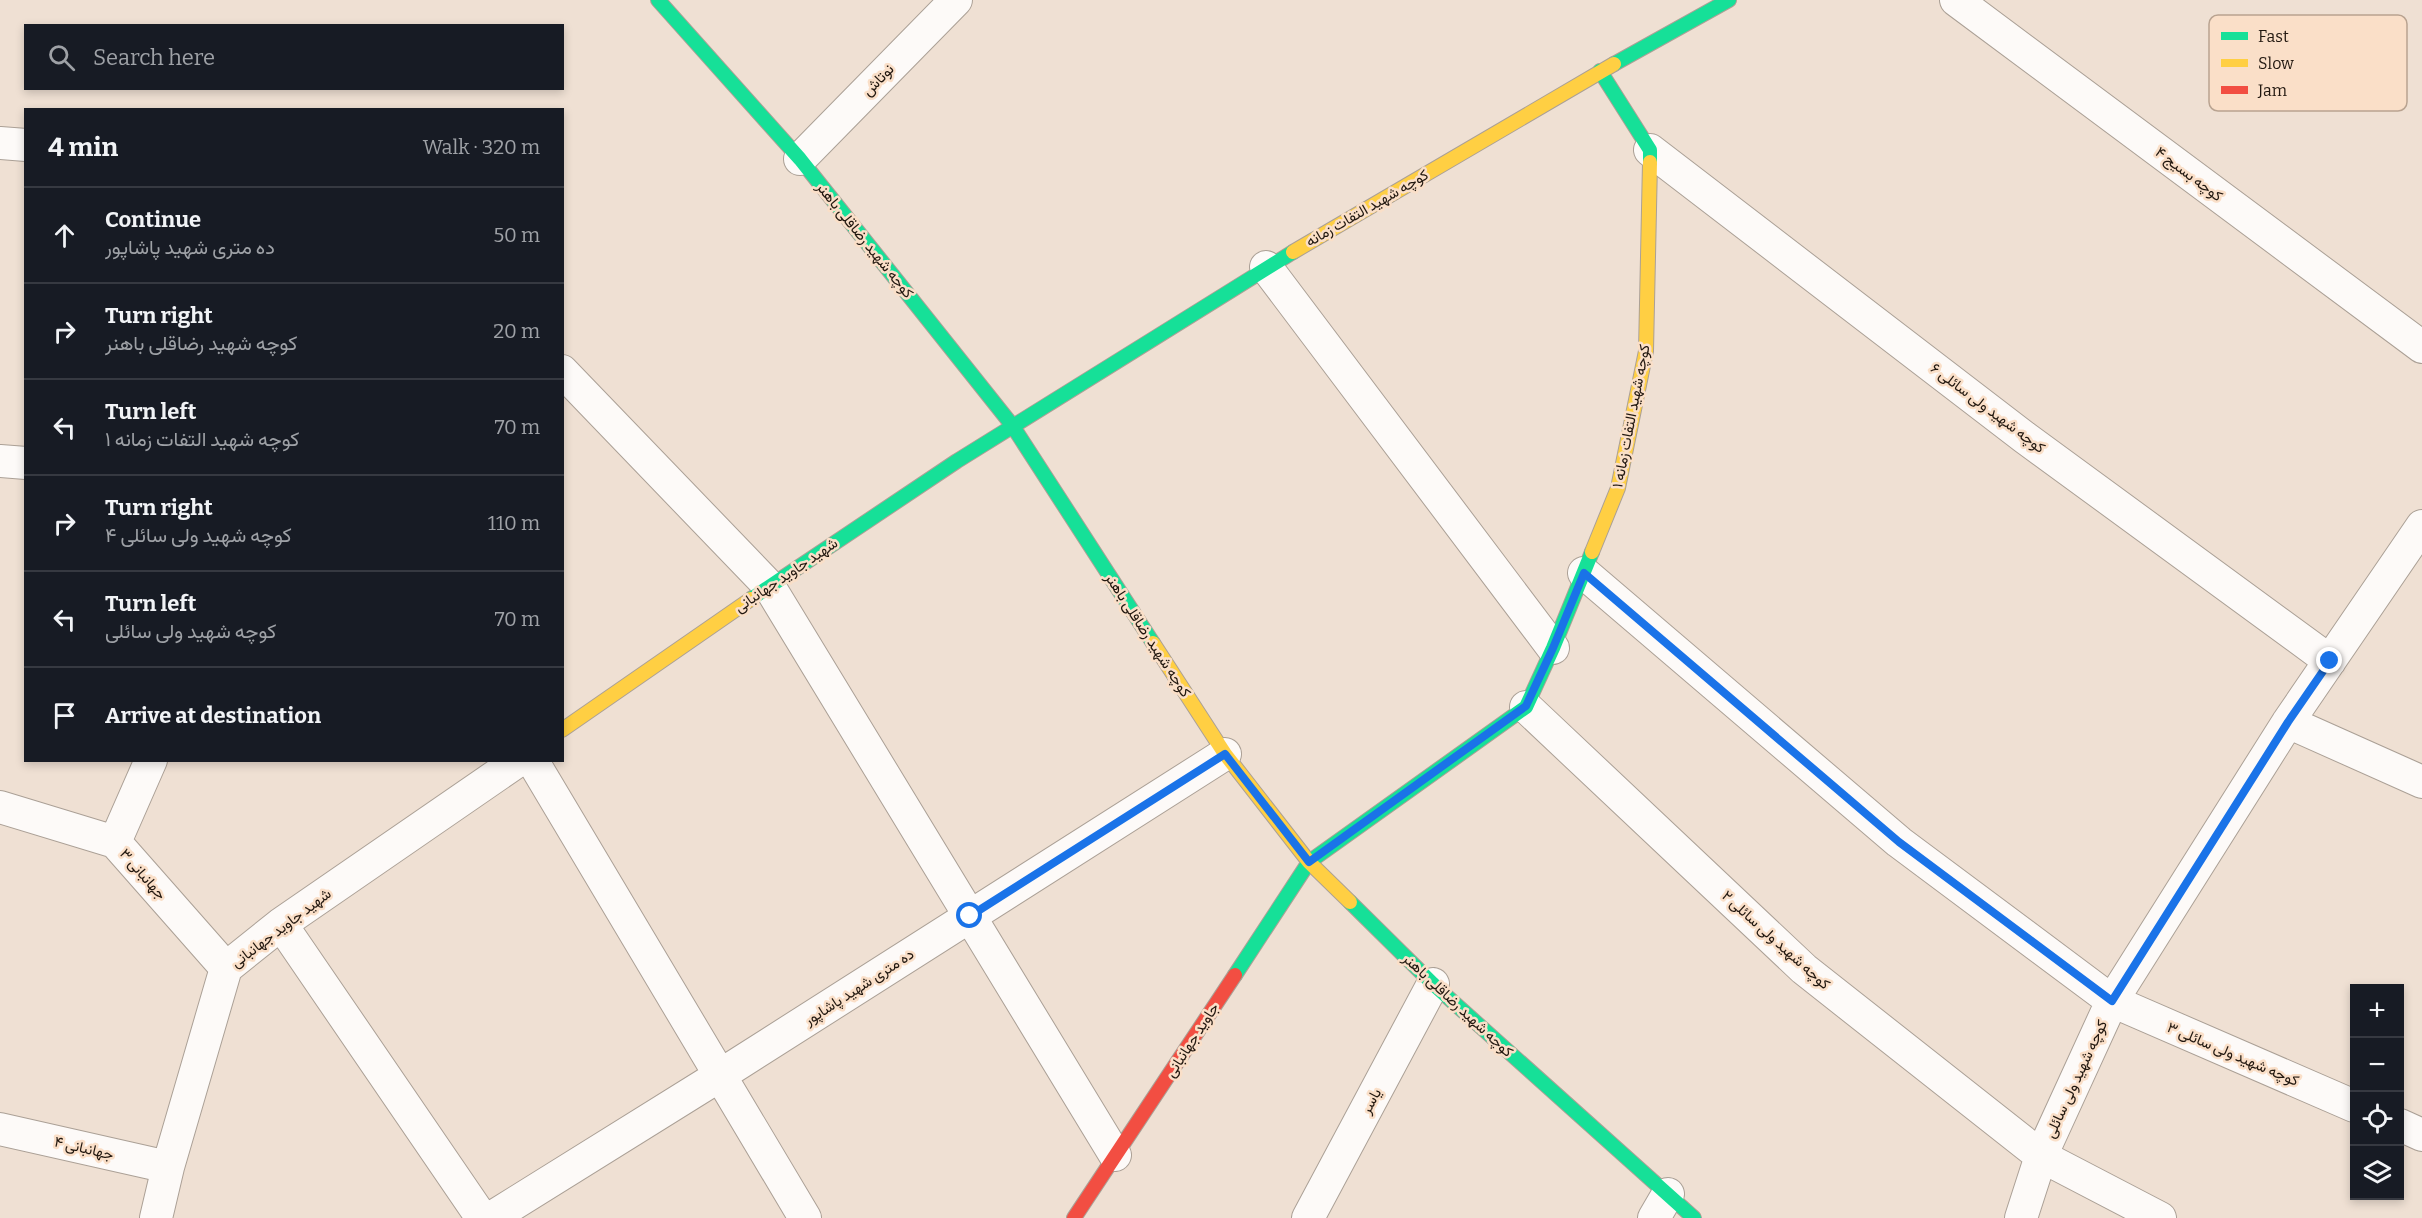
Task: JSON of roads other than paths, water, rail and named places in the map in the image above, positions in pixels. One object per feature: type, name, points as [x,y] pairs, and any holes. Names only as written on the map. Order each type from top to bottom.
[{"type":"street","name":"کوچه شهید رضاقلی باهنر","points":[[658,0],[800,159],[1012,425],[1225,754],[1309,862],[1661,1206],[1694,1218]]},
{"type":"street","name":"نوتاش","points":[[800,159],[956,0]]},
{"type":"street","name":"کوچه شهید التفات زمانه","points":[[1012,425],[1266,267],[1600,71],[1729,0]]},
{"type":"street","name":"کوچه بسیج ۴","points":[[1956,0],[2422,347]]},
{"type":"street","points":[[1600,71],[1650,150]]},
{"type":"street","points":[[0,143],[24,145]]},
{"type":"street","name":"کوچه شهید التفات زمانه ۱","points":[[1309,862],[1526,706],[1553,648],[1618,488],[1646,351],[1650,150]]},
{"type":"street","name":"کوچه شهید ولی سائلی ۶","points":[[1650,150],[2024,436],[2330,661]]},
{"type":"street","points":[[1266,267],[1553,648]]},
{"type":"street","points":[[564,373],[769,586],[1115,1155]]},
{"type":"street","name":"شهید جاوید جهانبانی","points":[[564,729],[769,586],[1012,425]]},
{"type":"street","points":[[0,461],[24,463]]},
{"type":"street","name":"کوچه شهید ولی سائلی","points":[[2021,1218],[2041,1156],[2112,1001],[2288,722],[2422,526]]},
{"type":"street","name":"کوچه شهید ولی سائلی ۳","points":[[1584,573],[1899,842],[2112,1001],[2350,1104]]},
{"type":"street","name":"کوچه شهید ولی سائلی ۲","points":[[1526,706],[1804,969],[2041,1156],[2160,1218]]},
{"type":"street","points":[[2288,722],[2422,782]]},
{"type":"street","name":"ده متری شهید پاشاپور","points":[[491,1218],[719,1076],[1225,754]]},
{"type":"street","points":[[115,842],[150,762]]},
{"type":"street","name":"شهید جاوید جهانبانی","points":[[156,1218],[168,1167],[226,968],[281,924],[516,762]]},
{"type":"street","points":[[533,762],[805,1218]]},
{"type":"street","name":"جهانبانی ۳","points":[[0,807],[115,842],[226,968]]},
{"type":"street","name":"جاوید جهانبانی","points":[[1074,1218],[1309,862]]},
{"type":"street","points":[[281,924],[482,1218]]},
{"type":"street","name":"یاسر","points":[[1308,1218],[1433,984]]},
{"type":"street","points":[[2404,1127],[2422,1135]]},
{"type":"street","name":"جهانبانی ۴","points":[[0,1129],[168,1167]]}]
